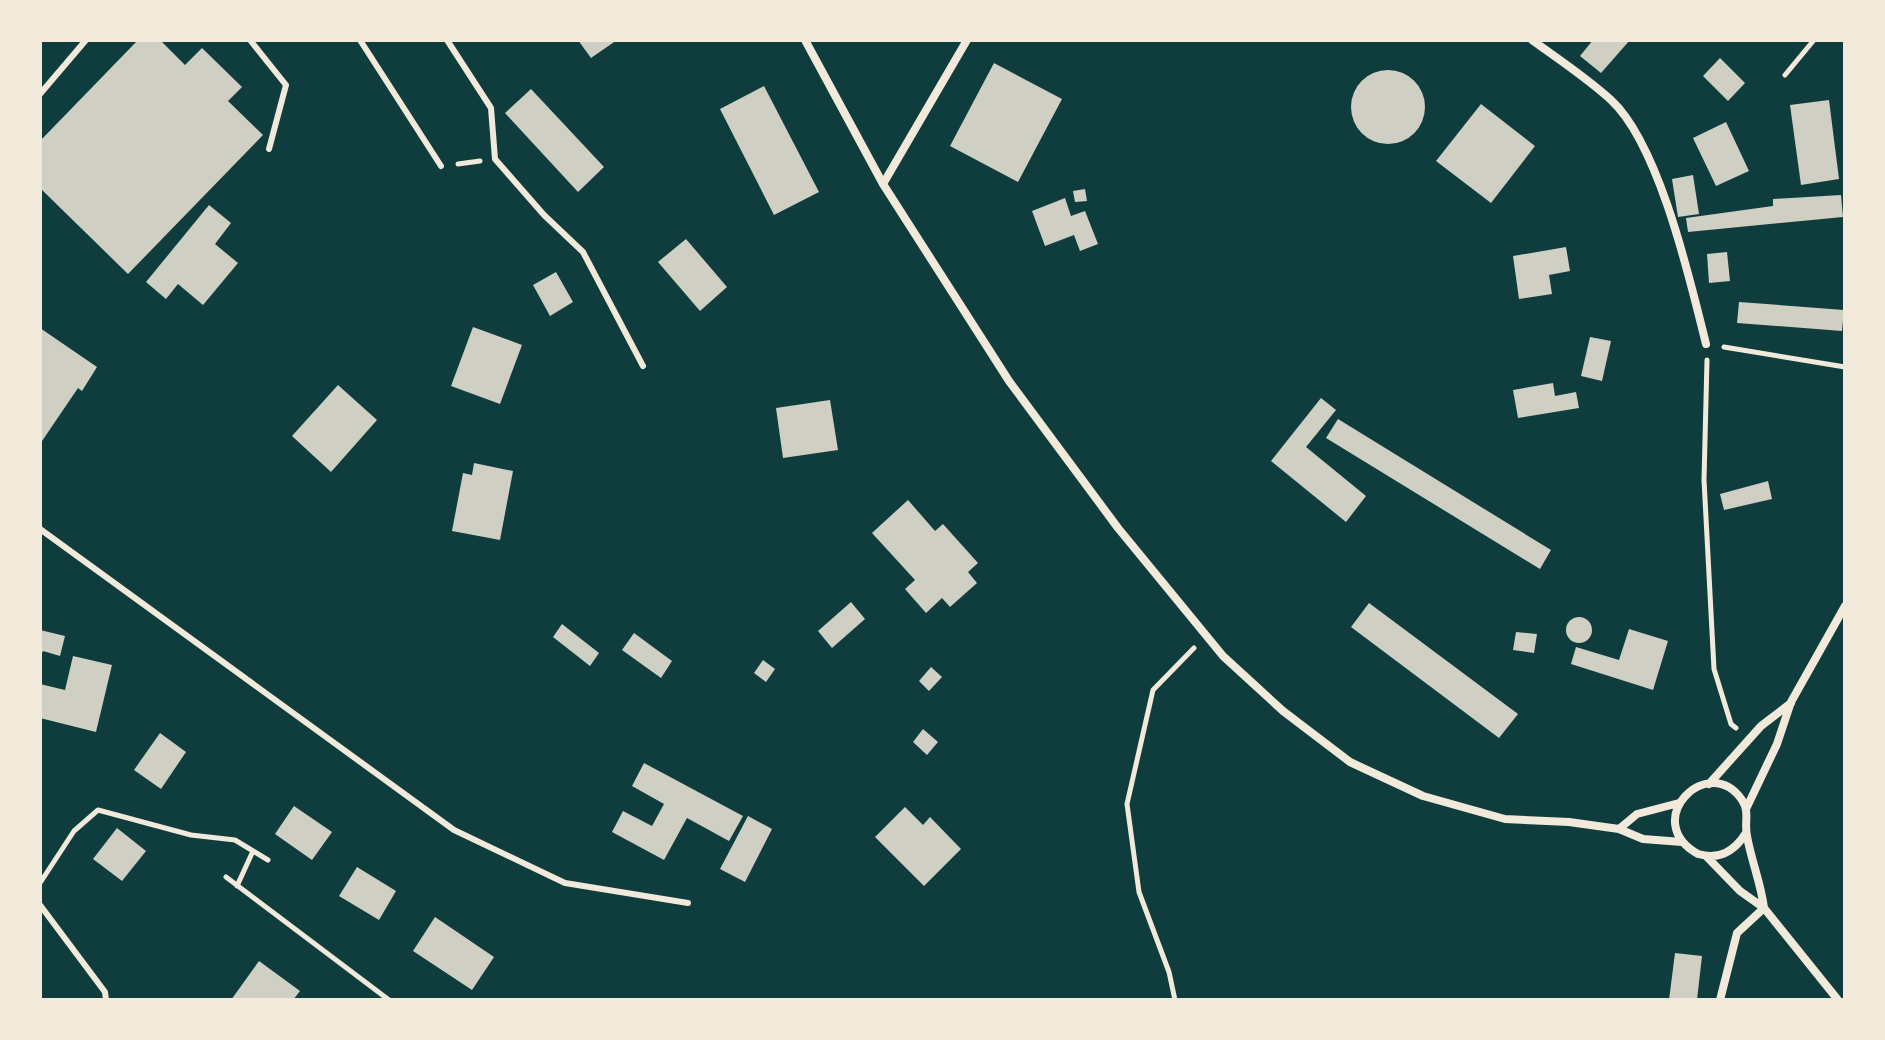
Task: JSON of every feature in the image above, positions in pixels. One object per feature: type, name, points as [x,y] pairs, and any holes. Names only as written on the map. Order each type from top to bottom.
[{"type":"street","points":[[805,40],[883,184],[1009,381],[1118,528],[1205,637],[1283,711],[1350,762],[1423,796],[1505,819],[1619,829],[1643,839],[1682,842],[1707,857],[1740,891],[1764,908],[1838,1000]]},
{"type":"street","points":[[883,184],[967,40]]},
{"type":"street","points":[[1532,40],[1613,102],[1642,146],[1668,206],[1706,344]]},
{"type":"street","points":[[1764,908],[1760,878],[1746,833],[1746,809],[1777,744],[1791,702],[1845,606]]},
{"type":"street","points":[[1709,784],[1749,739],[1791,702]]},
{"type":"street","points":[[1619,829],[1637,814],[1679,803],[1697,786],[1709,784],[1732,790],[1746,809]]},
{"type":"street","points":[[1679,803],[1675,823],[1682,842]]},
{"type":"street","points":[[1707,857],[1731,851],[1746,833]]},
{"type":"street","points":[[1720,1000],[1737,933],[1764,908]]},
{"type":"lane","points":[[40,94],[86,40]]},
{"type":"lane","points":[[250,40],[286,85],[269,149]]},
{"type":"lane","points":[[360,40],[441,166]]},
{"type":"lane","points":[[447,40],[491,108],[495,159],[544,215],[583,252],[643,366]]},
{"type":"lane","points":[[40,529],[454,830],[565,883],[688,903]]},
{"type":"lane","points":[[40,905],[105,992],[106,1000]]},
{"type":"path","points":[[1785,75],[1814,40]]},
{"type":"path","points":[[441,166],[495,159]]},
{"type":"path","points":[[1749,739],[1731,724],[1714,669],[1704,480],[1706,344],[1845,367]]},
{"type":"path","points":[[1175,1000],[1169,972],[1139,892],[1127,804],[1153,690],[1205,637]]},
{"type":"path","points":[[40,883],[74,831],[98,810],[191,835],[235,840],[268,860]]},
{"type":"path","points":[[237,886],[253,851]]},
{"type":"path","points":[[226,877],[389,1000]]},
{"type":"building","points":[[138,40],[160,40],[185,65],[202,48],[242,87],[228,101],[263,135],[128,274],[40,188],[40,141]]},
{"type":"building","points":[[578,40],[617,40],[591,58]]},
{"type":"building","points":[[1593,40],[1630,40],[1601,73],[1580,56]]},
{"type":"building","points":[[1720,58],[1745,83],[1728,101],[1703,76]]},
{"type":"building","points":[[994,63],[1062,99],[1018,182],[950,146]]},
{"type":"building","points":[[1381,70],[1395,70],[1409,76],[1419,86],[1425,107],[1423,121],[1409,138],[1395,144],[1381,144],[1367,138],[1357,128],[1351,114],[1351,100],[1357,86],[1367,76]]},
{"type":"building","points":[[764,86],[819,192],[774,215],[720,109]]},
{"type":"building","points":[[531,89],[604,167],[578,192],[505,113]]},
{"type":"building","points":[[1829,100],[1839,179],[1801,185],[1790,105]]},
{"type":"building","points":[[1481,104],[1535,146],[1491,203],[1436,161]]},
{"type":"building","points":[[1726,122],[1749,171],[1716,186],[1693,138]]},
{"type":"building","points":[[1693,175],[1699,214],[1678,217],[1672,179]]},
{"type":"building","points":[[1085,189],[1087,201],[1075,202],[1073,191]]},
{"type":"building","points":[[1841,195],[1843,217],[1688,232],[1686,218],[1773,206],[1773,199]]},
{"type":"building","points":[[1065,198],[1071,216],[1085,211],[1098,244],[1080,251],[1074,235],[1045,246],[1032,211]]},
{"type":"building","points":[[209,205],[231,223],[215,244],[238,263],[203,305],[178,284],[166,299],[146,282]]},
{"type":"building","points":[[686,239],[727,287],[700,311],[658,262]]},
{"type":"building","points":[[1566,247],[1570,271],[1549,275],[1552,294],[1519,299],[1513,256]]},
{"type":"building","points":[[1727,252],[1730,281],[1709,283],[1707,254]]},
{"type":"building","points":[[556,272],[573,302],[550,316],[533,285]]},
{"type":"building","points":[[1739,302],[1844,310],[1842,331],[1737,323]]},
{"type":"building","points":[[473,327],[522,345],[500,404],[451,386]]},
{"type":"building","points":[[40,328],[97,367],[82,391],[78,388],[40,444]]},
{"type":"building","points":[[1590,337],[1611,341],[1602,381],[1581,376]]},
{"type":"building","points":[[1553,383],[1555,396],[1576,392],[1579,408],[1518,418],[1513,390]]},
{"type":"building","points":[[338,385],[377,420],[331,472],[292,436]]},
{"type":"building","points":[[1321,398],[1336,410],[1306,447],[1366,496],[1346,522],[1271,461]]},
{"type":"building","points":[[830,400],[838,450],[783,458],[776,408]]},
{"type":"building","points":[[1338,419],[1551,550],[1540,569],[1326,438]]},
{"type":"building","points":[[474,463],[513,471],[500,540],[452,531],[463,473],[472,475]]},
{"type":"building","points":[[1768,481],[1772,499],[1724,510],[1720,494]]},
{"type":"building","points":[[908,500],[935,531],[943,524],[978,563],[968,572],[977,583],[950,607],[942,598],[926,613],[905,589],[915,580],[872,533]]},
{"type":"building","points":[[851,602],[865,619],[832,648],[818,631]]},
{"type":"building","points":[[1369,603],[1518,714],[1499,738],[1351,627]]},
{"type":"building","points":[[1579,617],[1589,620],[1592,630],[1589,640],[1579,643],[1569,640],[1566,630],[1569,620]]},
{"type":"building","points":[[562,624],[599,653],[590,666],[553,637]]},
{"type":"building","points":[[1629,629],[1668,641],[1653,690],[1571,664],[1576,647],[1619,660]]},
{"type":"building","points":[[40,630],[65,636],[60,656],[43,651],[40,657]]},
{"type":"building","points":[[1516,632],[1537,634],[1534,653],[1513,650]]},
{"type":"building","points":[[634,633],[672,661],[661,678],[622,650]]},
{"type":"building","points":[[73,656],[112,665],[96,732],[40,718],[40,684],[65,690]]},
{"type":"building","points":[[763,660],[775,669],[766,682],[754,673]]},
{"type":"building","points":[[931,667],[942,677],[929,691],[919,681]]},
{"type":"building","points":[[923,729],[938,742],[927,755],[913,742]]},
{"type":"building","points":[[160,733],[186,752],[161,789],[134,770]]},
{"type":"building","points":[[644,763],[743,816],[729,841],[687,818],[664,860],[612,832],[623,811],[652,826],[664,804],[632,786]]},
{"type":"building","points":[[294,806],[332,832],[312,860],[275,834]]},
{"type":"building","points":[[905,807],[923,825],[930,817],[961,849],[924,886],[875,837]]},
{"type":"building","points":[[748,816],[772,829],[745,882],[720,869]]},
{"type":"building","points":[[117,828],[146,851],[122,881],[93,859]]},
{"type":"building","points":[[357,867],[396,891],[379,920],[339,896]]},
{"type":"building","points":[[435,917],[494,957],[472,990],[413,951]]},
{"type":"building","points":[[1675,953],[1702,956],[1697,1000],[1669,1000]]},
{"type":"building","points":[[259,961],[300,991],[293,1000],[231,1000]]}]
